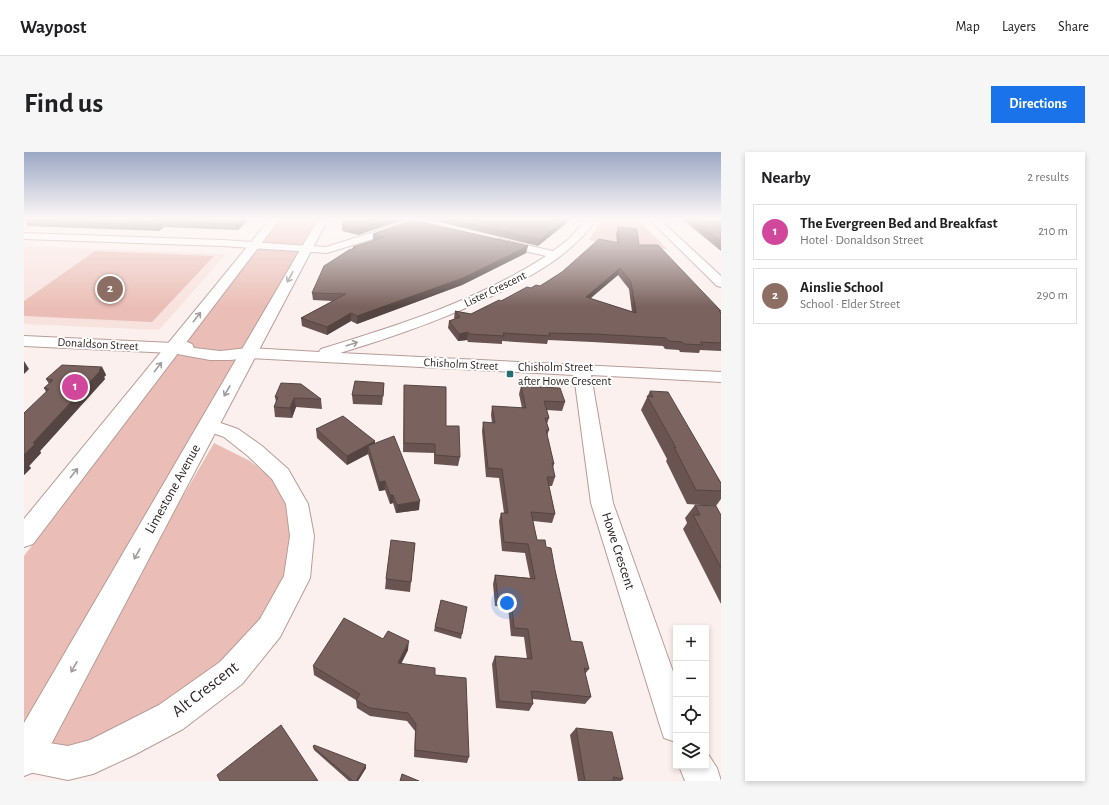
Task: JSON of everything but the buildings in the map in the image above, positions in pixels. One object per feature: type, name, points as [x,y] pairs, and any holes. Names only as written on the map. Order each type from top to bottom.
[{"type":"main road","points":[[24,537],[252,248]]},
{"type":"main road","name":"Limestone Avenue","points":[[25,757],[307,248]]},
{"type":"street","points":[[319,248],[327,250],[333,248]]},
{"type":"street","points":[[526,248],[554,255]]},
{"type":"street","name":"Lister Crescent","points":[[315,356],[402,330],[441,314],[516,279],[545,263],[563,248]]},
{"type":"street","points":[[685,248],[721,283]]},
{"type":"street","points":[[402,330],[398,339],[406,351],[434,362]]},
{"type":"street","name":"Lister Crescent","points":[[377,360],[386,345],[402,330]]},
{"type":"street","name":"Donaldson Street","points":[[24,341],[173,348]]},
{"type":"street","name":"Chisholm Street","points":[[173,348],[191,353],[235,356],[248,353],[721,377]]},
{"type":"street","name":"Howe Crescent","points":[[582,370],[602,503],[673,717]]},
{"type":"street","name":"Alt Crescent","points":[[25,757],[68,762],[93,757],[122,743],[171,717],[231,673],[270,628],[297,578],[302,536],[297,504],[280,474],[255,451],[231,433],[209,425]]},
{"type":"street","points":[[24,518],[54,499]]},
{"type":"street","points":[[698,769],[704,781]]},
{"type":"shaded area","points":[[24,248],[83,248],[226,254],[159,330],[24,324]]},
{"type":"shaded area","points":[[259,248],[302,248],[24,732],[24,556]]},
{"type":"shaded area","points":[[95,251],[214,256],[152,322],[24,316],[24,301]]},
{"type":"shaded area","points":[[214,443],[250,461],[273,480],[290,504],[293,576],[261,627],[217,674],[92,746],[44,750],[143,565]]},
{"type":"place","name":"Ainslie School","points":[[110,289]]},
{"type":"place","name":"Chisholm Street after Howe Crescent","points":[[510,374]]},
{"type":"place","name":"The Evergreen Bed and Breakfast","points":[[75,387]]}]
